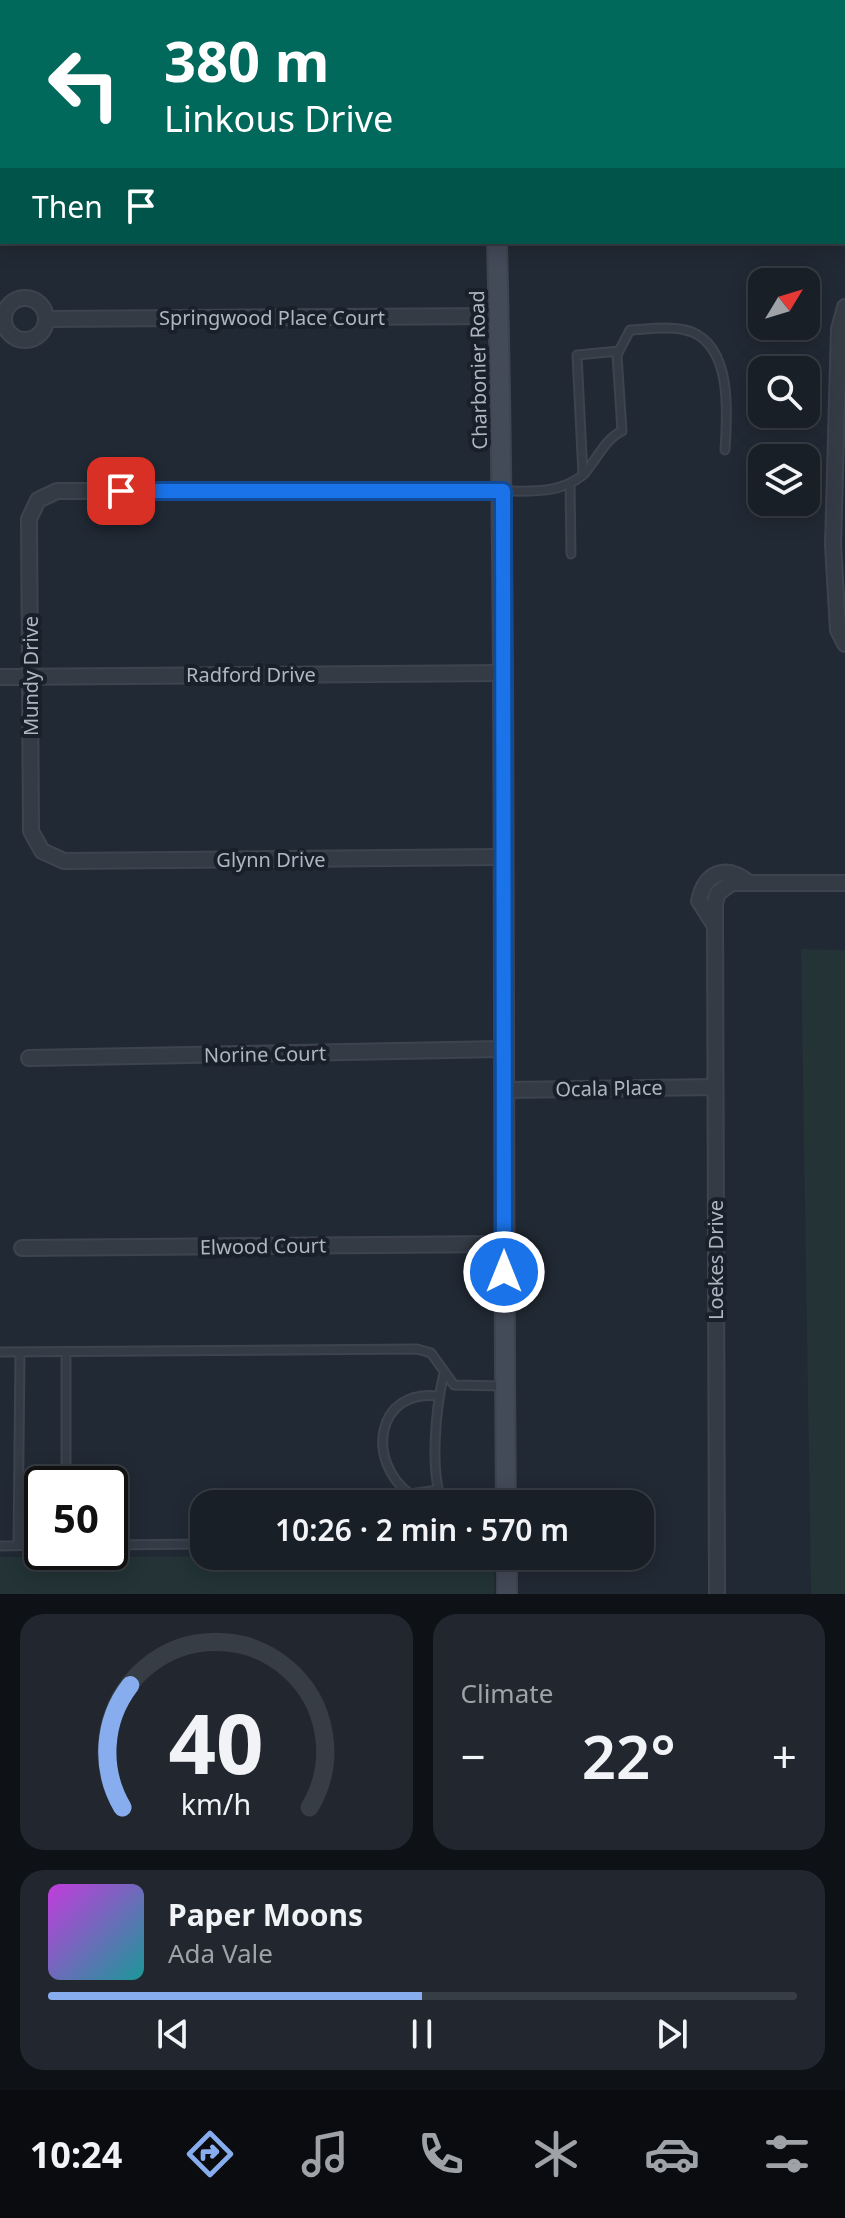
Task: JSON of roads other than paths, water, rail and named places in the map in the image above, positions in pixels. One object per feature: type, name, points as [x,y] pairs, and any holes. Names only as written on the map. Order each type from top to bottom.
[{"type":"main road","name":"Charbonier Road","points":[[497,244],[503,491],[501,1049],[504,1090],[506,1490]]},
{"type":"main road","points":[[507,1570],[507,1594]]},
{"type":"street","points":[[845,307],[839,329],[841,472],[835,591],[838,630],[845,644]]},
{"type":"street","name":"Springwood Place Court","points":[[46,319],[498,316]]},
{"type":"street","name":"Mundy Drive","points":[[42,851],[31,831],[29,519],[38,500],[57,491],[503,491]]},
{"type":"street","name":"Radford Drive","points":[[0,677],[503,673]]},
{"type":"street","name":"Glynn Drive","points":[[42,851],[64,861],[501,857]]},
{"type":"street","name":"Loekes Drive","points":[[717,1594],[714,1087],[718,893],[732,883],[845,883]]},
{"type":"street","name":"Norine Court","points":[[29,1058],[501,1049]]},
{"type":"street","name":"Ocala Place","points":[[504,1090],[714,1087]]},
{"type":"street","name":"Elwood Court","points":[[22,1248],[504,1244]]},
{"type":"lane","points":[[603,453],[607,442],[622,435],[619,351],[630,330],[680,329],[694,333],[705,342],[728,393],[725,450]]},
{"type":"lane","points":[[583,475],[577,355],[619,351]]},
{"type":"lane","points":[[503,491],[545,491],[570,485],[612,447]]},
{"type":"lane","points":[[570,485],[571,554]]},
{"type":"lane","points":[[0,1352],[417,1349],[431,1353],[454,1385],[505,1386]]},
{"type":"lane","points":[[18,1546],[20,1352]]},
{"type":"lane","points":[[66,1353],[66,1466]]},
{"type":"lane","points":[[437,1490],[439,1396],[444,1373]]},
{"type":"lane","points":[[404,1490],[394,1483],[386,1466],[384,1433],[389,1415],[409,1397],[420,1394],[439,1396]]},
{"type":"lane","points":[[128,1545],[190,1544]]},
{"type":"lane","points":[[0,1546],[24,1546]]}]
